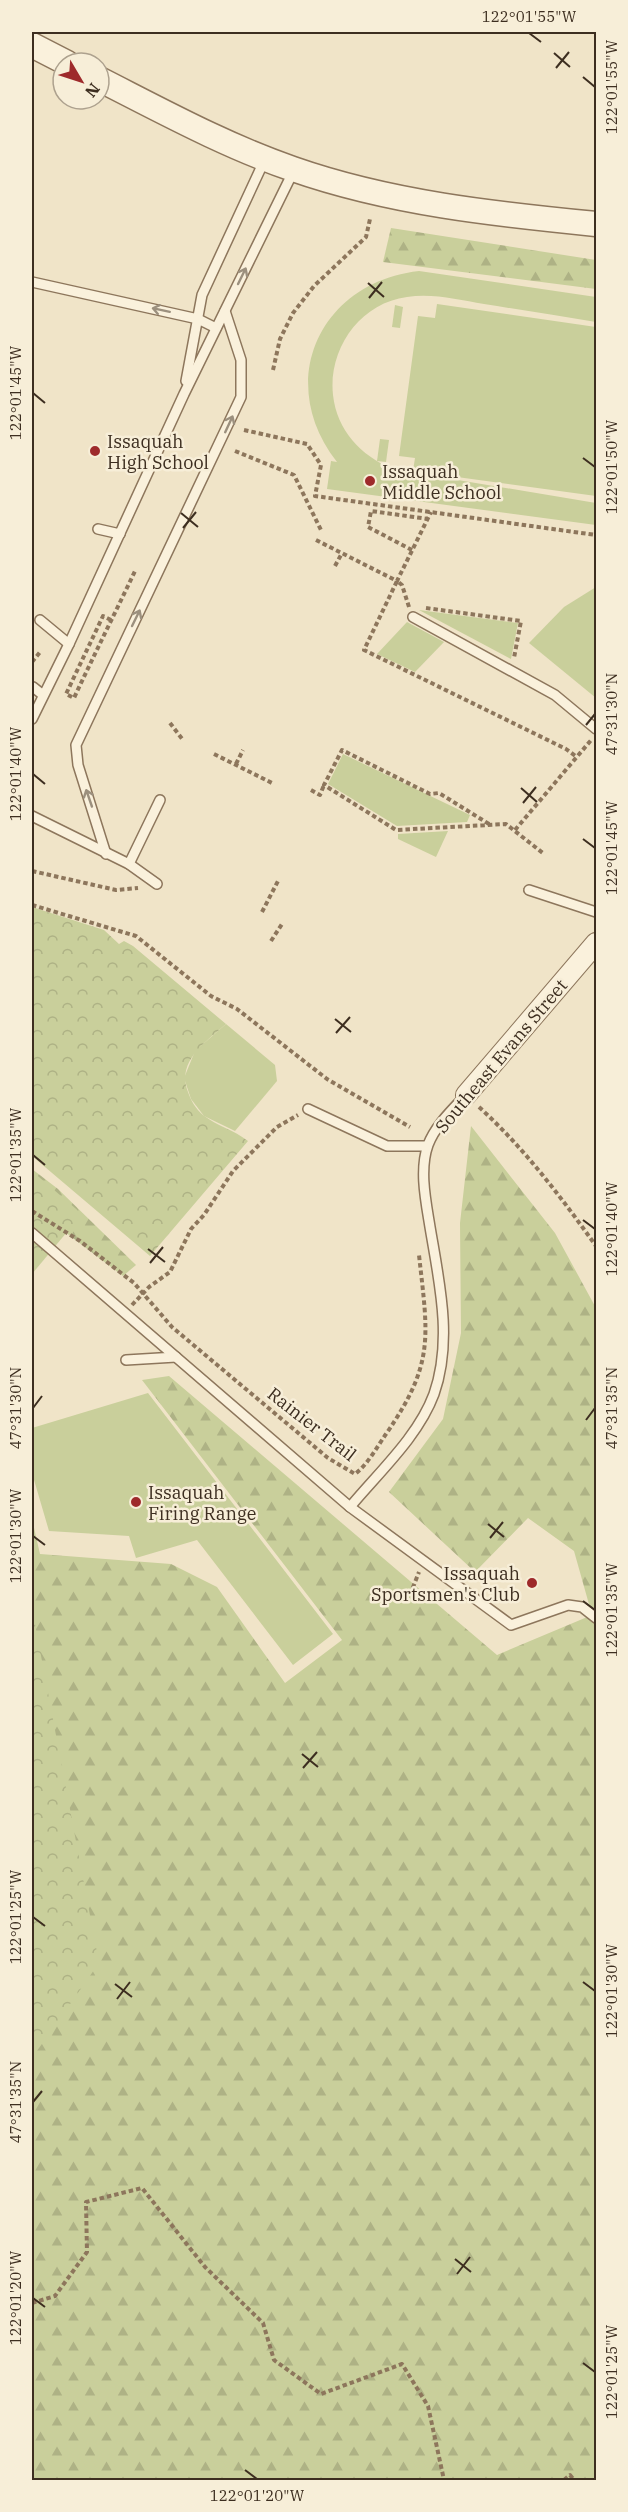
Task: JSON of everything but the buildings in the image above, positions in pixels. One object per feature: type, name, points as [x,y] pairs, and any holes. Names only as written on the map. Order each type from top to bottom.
[{"type":"street","points":[[32,45],[51,55]]},
{"type":"street","points":[[111,85],[265,159],[335,182],[451,207],[597,224]]},
{"type":"street","name":"Southeast Evans Street","points":[[466,1095],[597,943]]},
{"type":"lane","points":[[184,394],[202,295],[265,159]]},
{"type":"lane","points":[[32,719],[184,394],[294,170]]},
{"type":"lane","points":[[32,282],[198,319],[216,328]]},
{"type":"lane","points":[[106,854],[78,765],[76,745],[242,397],[242,360],[225,311]]},
{"type":"lane","points":[[98,529],[120,534]]},
{"type":"lane","points":[[413,617],[555,694],[597,729]]},
{"type":"lane","points":[[39,620],[69,644]]},
{"type":"lane","points":[[33,687],[44,695]]},
{"type":"lane","points":[[129,864],[160,801]]},
{"type":"lane","points":[[32,816],[129,864],[157,884]]},
{"type":"lane","points":[[529,890],[597,912]]},
{"type":"lane","name":"Southeast Evans Street","points":[[350,1507],[426,1412],[440,1369],[442,1299],[424,1171],[428,1146],[438,1128],[466,1095]]},
{"type":"lane","points":[[308,1109],[387,1146],[428,1146]]},
{"type":"lane","points":[[32,1233],[350,1507],[512,1625],[568,1605],[582,1607],[597,1618]]},
{"type":"lane","points":[[126,1360],[176,1357]]},
{"type":"path","points":[[273,370],[286,324],[304,297],[366,237],[370,219]]},
{"type":"path","points":[[244,430],[307,444],[321,465],[315,496],[597,535]]},
{"type":"path","points":[[235,451],[294,475],[321,530]]},
{"type":"path","points":[[412,550],[368,527],[370,511],[428,519]]},
{"type":"path","points":[[431,512],[364,650],[566,749],[577,758]]},
{"type":"path","points":[[316,540],[397,581],[402,585],[413,617]]},
{"type":"path","points":[[335,566],[342,553]]},
{"type":"path","points":[[111,620],[103,616],[66,694],[74,698],[135,571]]},
{"type":"path","points":[[409,605],[521,621],[512,671]]},
{"type":"path","points":[[32,662],[40,652]]},
{"type":"path","points":[[170,723],[183,740]]},
{"type":"path","points":[[515,830],[597,734]]},
{"type":"path","points":[[236,764],[243,750]]},
{"type":"path","points":[[311,790],[320,795],[342,750],[430,794],[439,793],[489,824]]},
{"type":"path","points":[[214,753],[274,784]]},
{"type":"path","points":[[324,785],[396,830],[506,824],[544,854]]},
{"type":"path","points":[[32,871],[116,890],[138,888]]},
{"type":"path","points":[[262,912],[279,879]]},
{"type":"path","points":[[32,905],[136,936],[211,996],[237,1009],[327,1079],[410,1127]]},
{"type":"path","points":[[271,941],[282,924]]},
{"type":"path","points":[[125,1312],[142,1294],[170,1272],[191,1229],[204,1215],[233,1170],[277,1127],[308,1109]]},
{"type":"path","points":[[485,1112],[550,1184],[597,1246]]},
{"type":"path","name":"Rainier Trail","points":[[32,1211],[80,1241],[134,1283],[172,1327],[328,1458],[356,1474],[408,1402],[420,1375],[428,1334],[419,1253]]},
{"type":"path","points":[[410,1595],[423,1560]]},
{"type":"path","points":[[32,2303],[55,2295],[87,2252],[86,2202],[142,2188],[205,2268],[263,2323],[274,2360],[321,2394],[402,2364],[428,2406],[444,2481]]},
{"type":"path","points":[[564,2481],[570,2475],[574,2481]]},
{"type":"green space","points":[[391,228],[596,260],[596,289],[383,262]]},
{"type":"green space","points":[[419,271],[596,297],[596,322],[436,296],[407,297],[390,301],[375,308],[350,331],[336,361],[333,395],[335,408],[345,431],[370,457],[392,469],[596,503],[596,525],[327,489],[331,461],[337,462],[318,431],[309,400],[309,369],[317,341],[333,315],[356,294],[384,279]]},
{"type":"green space","points":[[437,304],[596,327],[596,496],[413,471],[415,458],[399,456],[418,316],[435,318]]},
{"type":"green space","points":[[395,305],[403,307],[400,328],[392,327]]},
{"type":"green space","points":[[380,439],[389,440],[386,462],[377,461]]},
{"type":"green space","points":[[596,587],[596,698],[529,643],[564,607]]},
{"type":"green space","points":[[419,610],[518,623],[511,659]]},
{"type":"green space","points":[[407,622],[444,642],[415,672],[377,654]]},
{"type":"green space","points":[[343,754],[470,815],[467,822],[397,826],[328,784]]},
{"type":"green space","points":[[448,831],[436,857],[398,839],[398,834]]},
{"type":"green space","points":[[32,907],[104,930],[119,944],[124,941],[133,946],[226,1024],[195,1053],[189,1062],[185,1081],[191,1099],[200,1113],[248,1141],[150,1256],[32,1156]]},
{"type":"green space","points":[[226,1024],[275,1065],[277,1081],[235,1131],[204,1116],[191,1099],[184,1078],[195,1051]]},
{"type":"green space","points":[[471,1126],[555,1233],[596,1308],[596,2480],[32,2480],[32,1519],[40,1554],[171,1564],[217,1587],[285,1683],[342,1640],[142,1380],[169,1376],[497,1655],[592,1615],[574,1551],[528,1518],[475,1572],[389,1492],[443,1419],[461,1333],[460,1223]]},
{"type":"green space","points":[[32,1169],[58,1189],[136,1265],[123,1276],[32,1207]]},
{"type":"green space","points":[[32,1171],[82,1214],[32,1274]]},
{"type":"green space","name":"Issaquah Firing Range","points":[[148,1393],[333,1634],[293,1665],[197,1540],[136,1558],[129,1536],[49,1531],[32,1473],[32,1428]]},
{"type":"green space","points":[[32,1608],[99,1963],[32,2058]]},
{"type":"place","name":"Issaquah High School","points":[[95,451]]},
{"type":"place","name":"Issaquah Middle School","points":[[370,481]]},
{"type":"place","name":"Issaquah Firing Range","points":[[136,1502]]},
{"type":"place","name":"Issaquah Sportsmen's Club","points":[[532,1583]]}]
